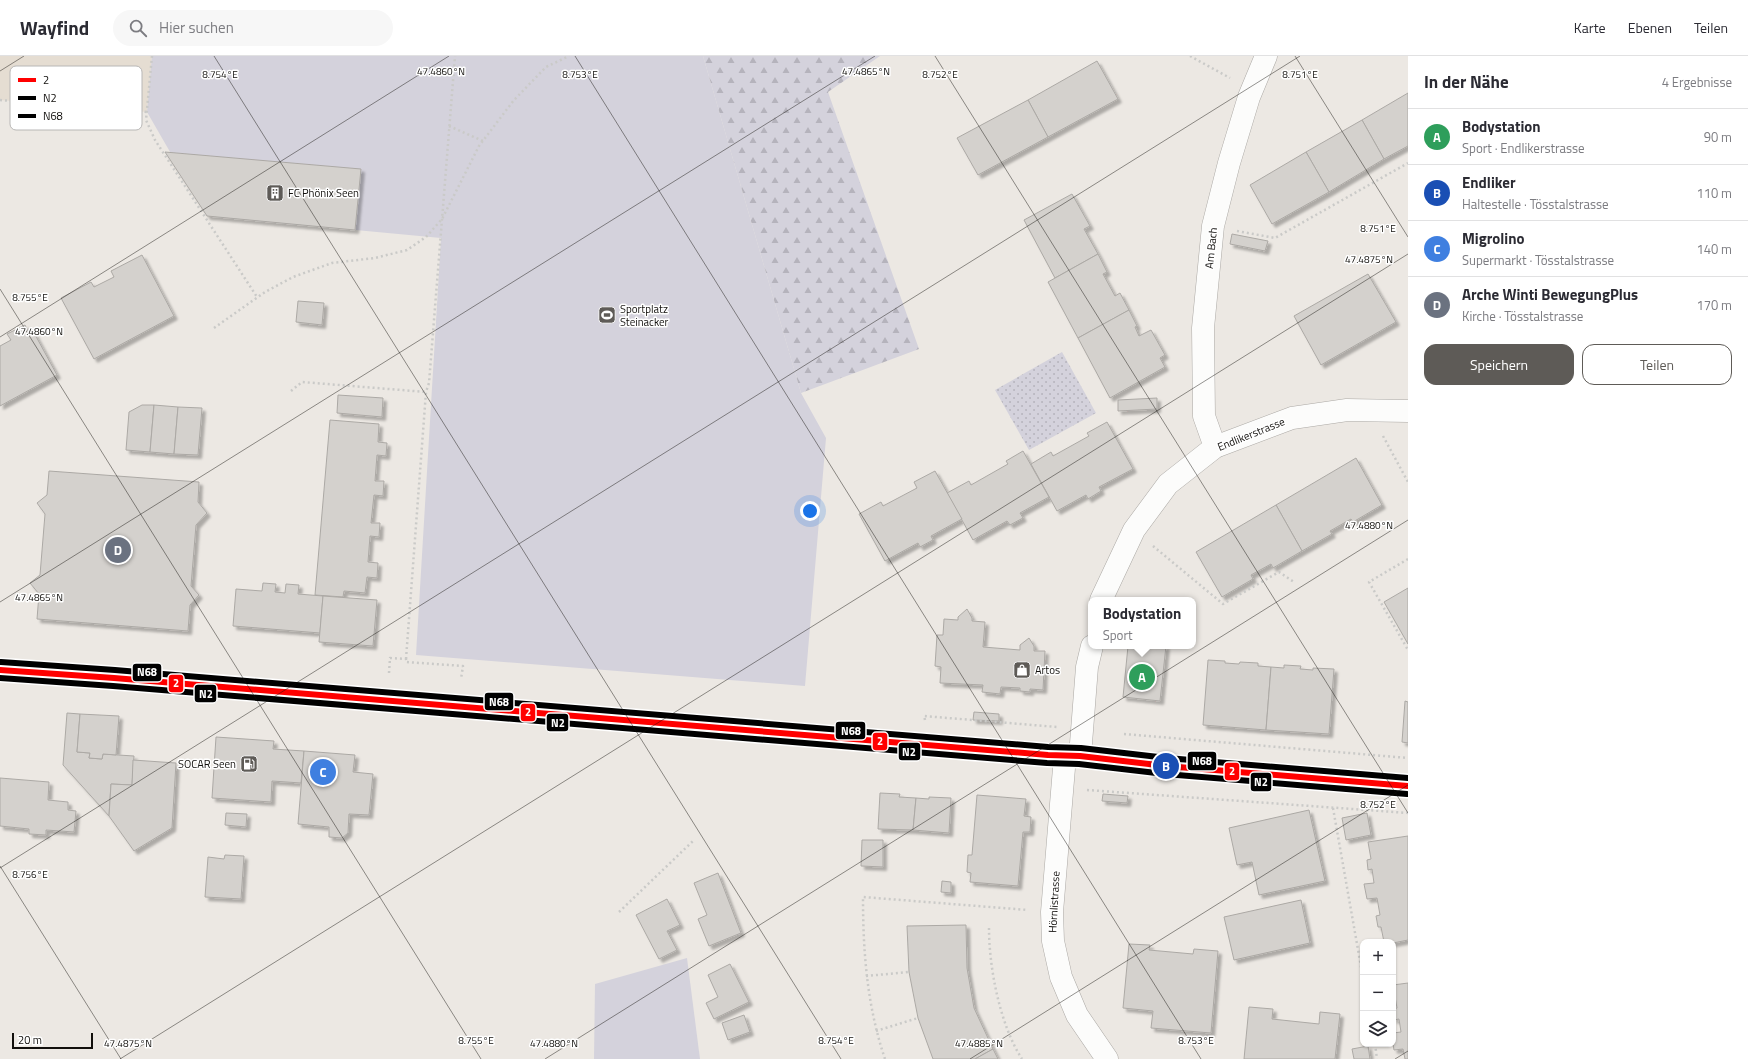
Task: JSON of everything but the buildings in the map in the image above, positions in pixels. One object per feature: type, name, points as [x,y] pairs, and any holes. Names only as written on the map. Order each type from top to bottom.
[{"type":"main road","points":[[0,670],[1073,756],[1166,766],[1408,786]]},
{"type":"street","name":"Am Bach","points":[[1215,447],[1204,416],[1203,328],[1213,226],[1229,163],[1252,91],[1266,56]]},
{"type":"street","name":"Endlikerstrasse","points":[[1103,597],[1134,530],[1168,484],[1215,447],[1292,418],[1346,410],[1408,411]]},
{"type":"street","points":[[1073,756],[1082,730],[1087,667],[1091,649]]},
{"type":"street","name":"Hörnlistrasse","points":[[1073,756],[1063,789],[1052,912],[1052,941],[1061,977],[1077,1015],[1107,1059]]},
{"type":"path","points":[[152,56],[146,120],[155,140],[257,297]]},
{"type":"path","points":[[406,659],[426,392],[429,383],[455,56]]},
{"type":"path","points":[[214,328],[257,297],[293,277],[332,263],[375,258],[407,250],[426,237],[442,219],[483,141],[514,100],[546,68],[569,56]]},
{"type":"path","points":[[1190,56],[1252,91]]},
{"type":"path","points":[[0,100],[10,101]]},
{"type":"path","points":[[142,112],[147,112]]},
{"type":"path","points":[[449,126],[483,141]]},
{"type":"path","points":[[1213,226],[1275,238],[1408,163]]},
{"type":"path","points":[[291,391],[302,382],[426,392]]},
{"type":"path","points":[[1368,410],[1408,482]]},
{"type":"path","points":[[1134,530],[1223,604],[1279,572],[1294,582]]},
{"type":"path","points":[[1408,559],[1369,582],[1408,650]]},
{"type":"path","points":[[389,673],[390,658],[406,659],[406,662],[462,666],[461,679]]},
{"type":"path","points":[[924,716],[1082,730]]},
{"type":"path","points":[[1121,734],[1408,758]]},
{"type":"path","points":[[1063,789],[1408,814]]},
{"type":"path","points":[[1171,792],[1173,796]]},
{"type":"path","points":[[1333,808],[1362,975]]},
{"type":"path","points":[[619,912],[693,841]]},
{"type":"path","points":[[885,1059],[876,1030],[866,976],[863,940],[863,896],[1052,912]]},
{"type":"path","points":[[989,928],[992,971],[998,996],[1017,1052],[1022,1059]]},
{"type":"path","points":[[866,976],[909,972]]},
{"type":"path","points":[[876,1030],[918,1018]]},
{"type":"path","points":[[1375,1047],[1377,1059]]},
{"type":"shaded area","points":[[0,56],[152,56],[147,112],[142,112],[142,66],[10,66],[10,101],[0,100]]},
{"type":"green space","name":"Sportplatz Steinacker","points":[[152,56],[703,56],[801,393],[826,438],[805,686],[416,655],[441,238],[207,216],[147,112]]},
{"type":"green space","points":[[703,56],[880,56],[828,92],[919,349],[801,393]]},
{"type":"green space","points":[[1062,352],[1096,413],[1029,450],[995,390]]},
{"type":"green space","points":[[687,958],[700,1059],[594,1059],[595,984]]},
{"type":"transit line","name":"N68","points":[[1,662],[115,670],[1048,747],[1081,748],[1167,758],[1408,778]]},
{"type":"transit line","name":"2","points":[[0,670],[114,678],[1048,755],[1080,756],[1166,766],[1408,786]]},
{"type":"transit line","name":"N2","points":[[0,678],[1047,763],[1079,764],[1165,774],[1407,794]]},
{"type":"place","name":"FC Phönix Seen","points":[[275,193]]},
{"type":"place","name":"Sportplatz Steinacker","points":[[607,315]]},
{"type":"place","name":"Arche Winti BewegungPlus","points":[[118,550]]},
{"type":"place","name":"Artos","points":[[1022,670]]},
{"type":"place","name":"Bodystation","points":[[1142,677]]},
{"type":"place","name":"SOCAR Seen","points":[[249,764]]},
{"type":"place","name":"Endliker","points":[[1166,766]]},
{"type":"place","name":"Migrolino","points":[[323,772]]}]
